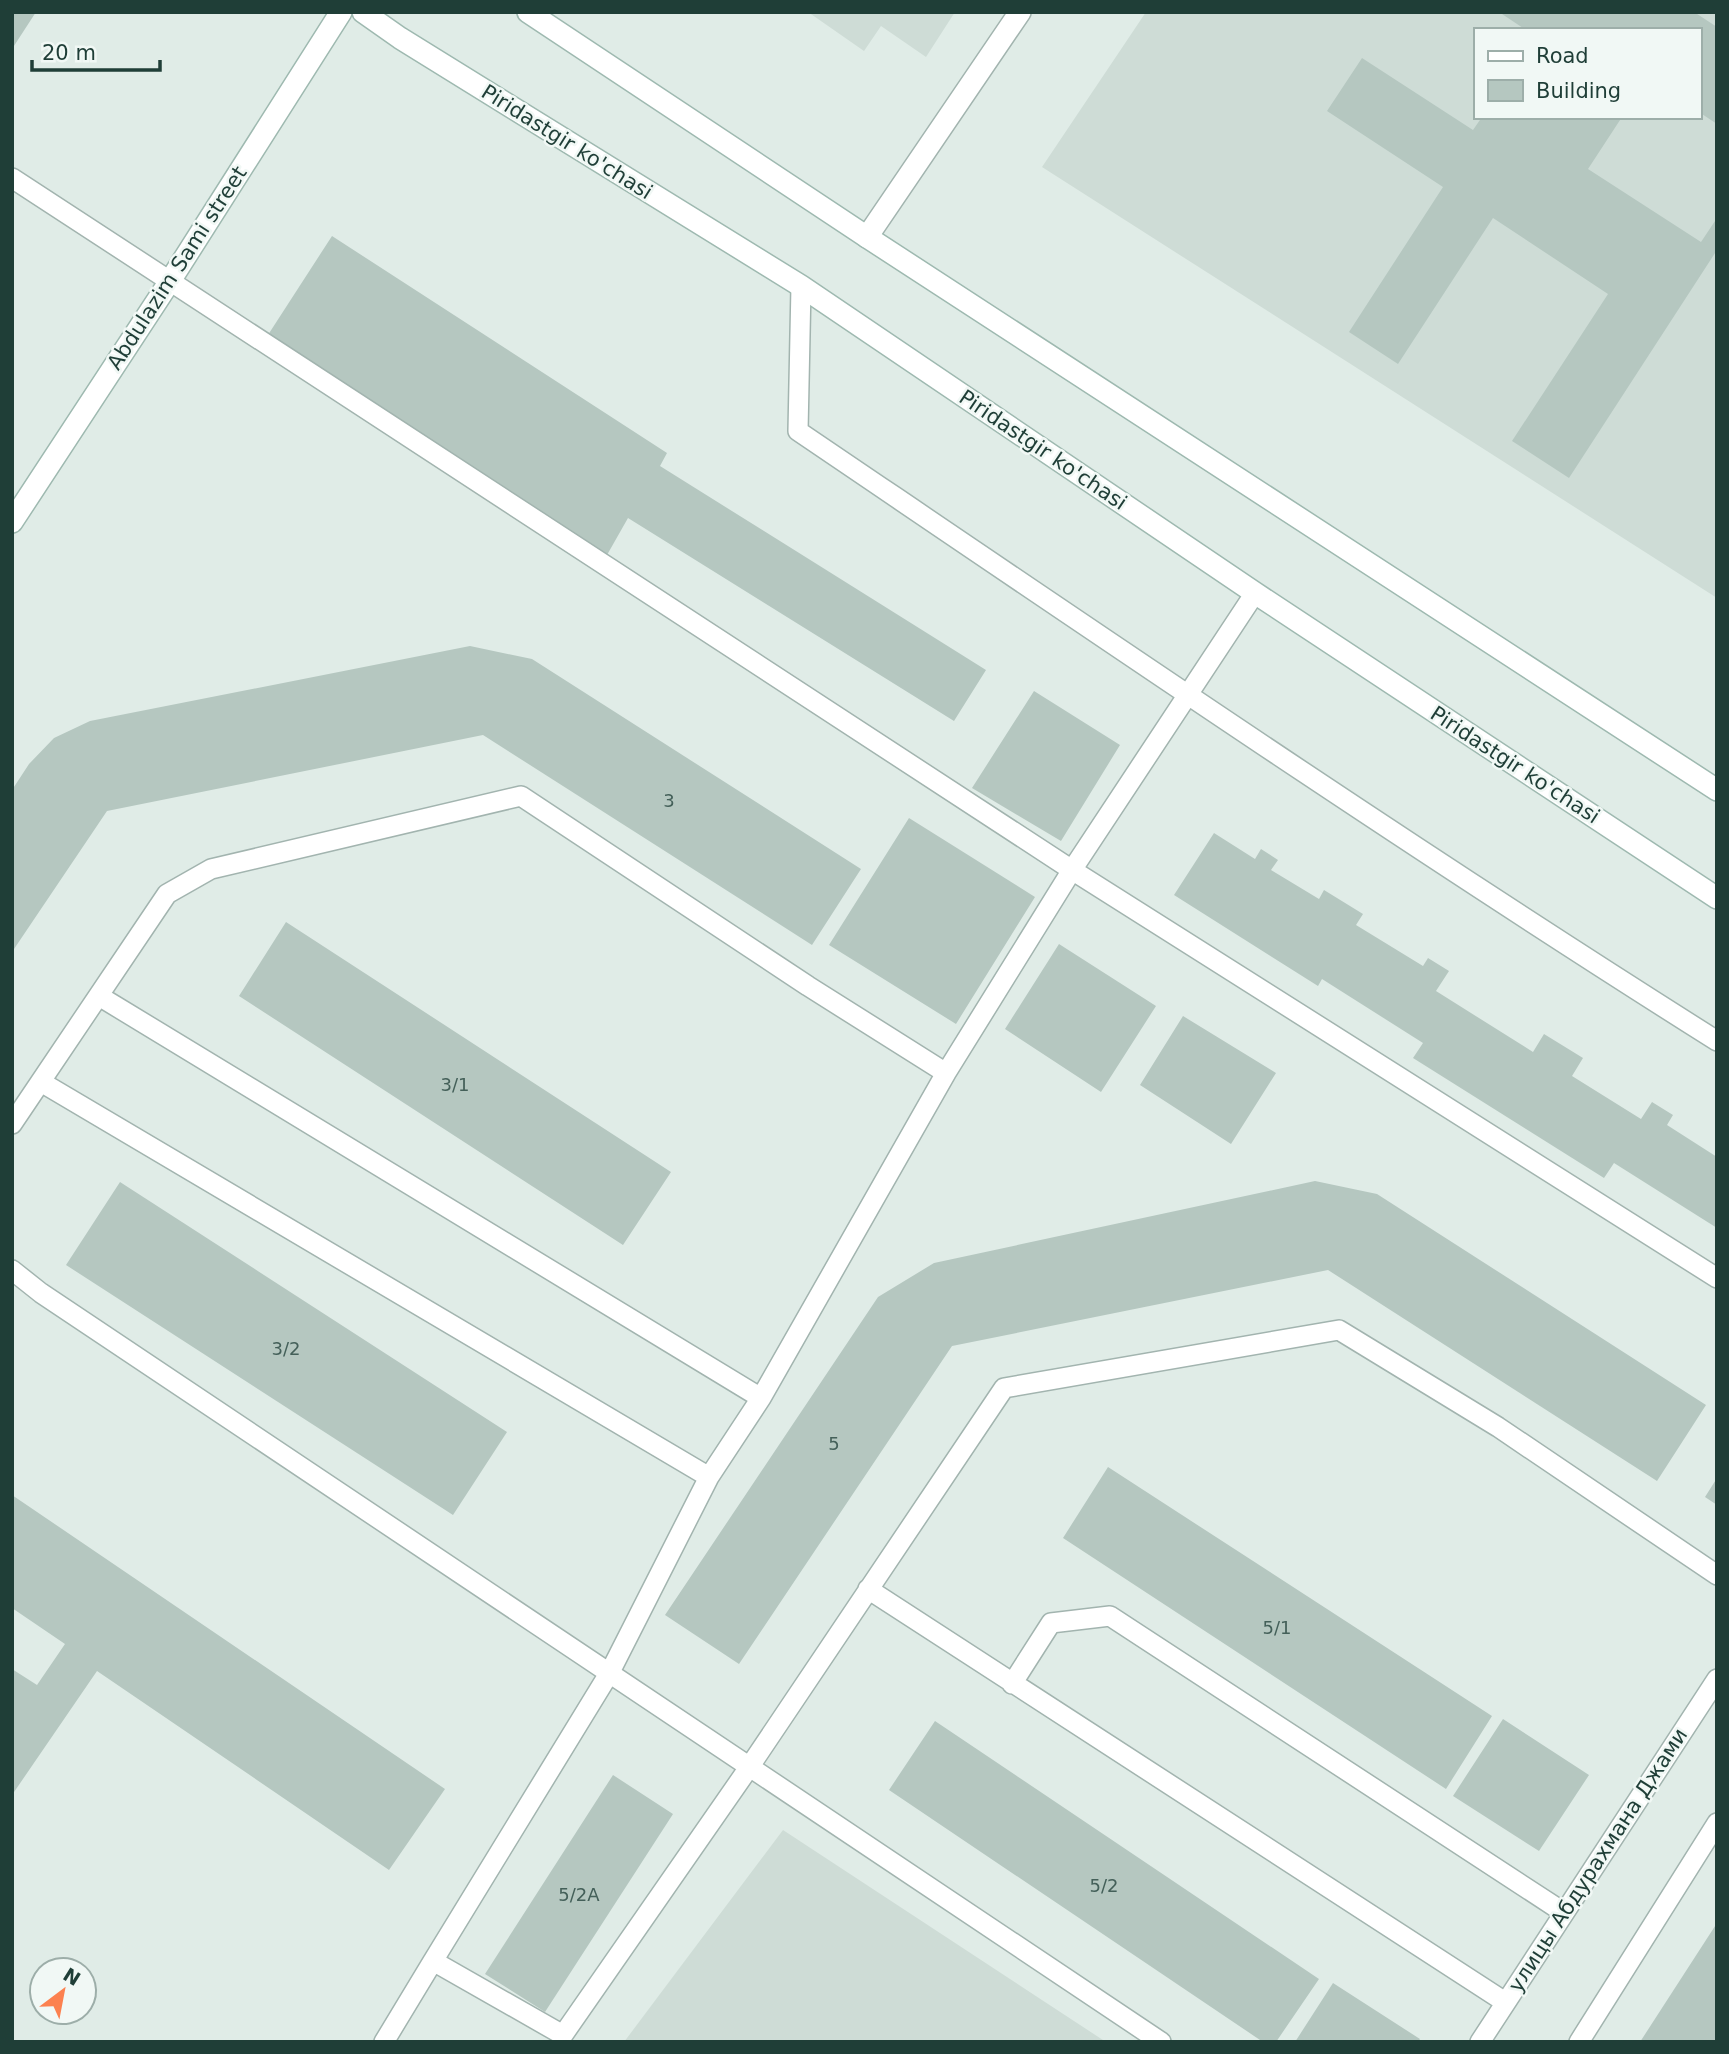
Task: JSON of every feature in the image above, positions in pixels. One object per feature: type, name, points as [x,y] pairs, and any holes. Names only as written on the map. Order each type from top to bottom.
[{"type":"main road","name":"Abdulazim Sami street","points":[[12,522],[170,281],[341,12]]},
{"type":"main road","name":"Piridastgir ko'chasi","points":[[363,12],[412,46],[801,286],[1255,593],[1717,898]]},
{"type":"main road","points":[[528,12],[867,237],[1717,790]]},
{"type":"main road","points":[[867,237],[1020,12]]},
{"type":"lane","points":[[12,178],[1072,870],[1717,1278]]},
{"type":"lane","points":[[801,286],[798,431],[1187,695],[1717,1041]]},
{"type":"lane","points":[[384,2042],[610,1672],[709,1477],[761,1398],[946,1073],[1072,870],[1255,593]]},
{"type":"lane","points":[[12,1124],[167,894],[211,869],[521,796],[808,986],[946,1073]]},
{"type":"lane","points":[[99,996],[761,1398]]},
{"type":"lane","points":[[41,1082],[709,1477]]},
{"type":"lane","points":[[12,1270],[41,1293],[1161,2042]]},
{"type":"lane","points":[[433,1961],[563,2035],[750,1766],[1004,1388],[1339,1330],[1498,1427],[1717,1575]]},
{"type":"lane","points":[[868,1589],[1505,2002]]},
{"type":"lane","points":[[1012,1684],[1051,1623],[1110,1616],[1563,1912]]},
{"type":"lane","name":"улицы Абдурахмана Джами","points":[[1480,2042],[1717,1679]]},
{"type":"lane","points":[[1579,2042],[1717,1823]]},
{"type":"shaded area","points":[[808,12],[955,12],[926,57],[881,26],[864,51]]},
{"type":"shaded area","points":[[1146,12],[1717,12],[1717,598],[1042,167]]},
{"type":"shaded area","points":[[783,1830],[1106,2042],[624,2042]]},
{"type":"building","points":[[12,12],[36,12],[12,49]]},
{"type":"building","points":[[1499,12],[1694,12],[1717,27],[1717,124],[1701,113],[1701,28],[1523,28]]},
{"type":"building","points":[[1362,58],[1473,130],[1481,119],[1621,119],[1588,169],[1701,242],[1717,218],[1717,250],[1569,478],[1512,441],[1608,294],[1493,218],[1398,364],[1349,332],[1443,187],[1327,111]]},
{"type":"building","points":[[332,236],[667,453],[660,466],[986,670],[954,721],[628,518],[607,555],[266,338]]},
{"type":"building","points":[[470,646],[532,659],[861,869],[812,945],[483,735],[107,811],[12,952],[12,790],[29,764],[54,738],[90,721]]},
{"type":"building","points":[[1034,691],[1120,745],[1061,841],[972,788]]},
{"type":"building","points":[[909,818],[1035,897],[956,1024],[829,945]]},
{"type":"building","points":[[1214,833],[1255,859],[1261,849],[1278,860],[1271,870],[1319,899],[1324,890],[1363,914],[1356,925],[1423,966],[1428,958],[1449,971],[1436,991],[1533,1052],[1544,1034],[1583,1058],[1572,1076],[1641,1119],[1652,1102],[1673,1115],[1667,1125],[1717,1157],[1717,1228],[1614,1163],[1604,1178],[1413,1058],[1423,1043],[1322,979],[1318,986],[1174,895]]},
{"type":"building","points":[[286,922],[671,1172],[623,1245],[239,996]]},
{"type":"building","points":[[1059,944],[1156,1006],[1101,1092],[1005,1029]]},
{"type":"building","points":[[1183,1016],[1276,1073],[1231,1144],[1140,1085]]},
{"type":"building","points":[[1315,1181],[1377,1194],[1706,1405],[1657,1481],[1328,1270],[952,1346],[739,1664],[665,1615],[878,1297],[934,1263]]},
{"type":"building","points":[[120,1182],[507,1432],[453,1515],[66,1265]]},
{"type":"building","points":[[1108,1467],[1492,1716],[1446,1789],[1063,1538]]},
{"type":"building","points":[[1717,1478],[1717,1505],[1705,1497]]},
{"type":"building","points":[[12,1495],[445,1789],[389,1870],[97,1671],[12,1795],[12,1669],[37,1685],[65,1644],[12,1608]]},
{"type":"building","points":[[1503,1719],[1589,1775],[1539,1851],[1453,1796]]},
{"type":"building","points":[[935,1721],[1319,1979],[1276,2042],[1263,2042],[889,1790]]},
{"type":"building","points":[[613,1775],[673,1814],[545,2012],[485,1974]]},
{"type":"building","points":[[1717,1923],[1717,2042],[1640,2042]]},
{"type":"building","points":[[1333,1983],[1420,2039],[1418,2042],[1295,2042]]}]
